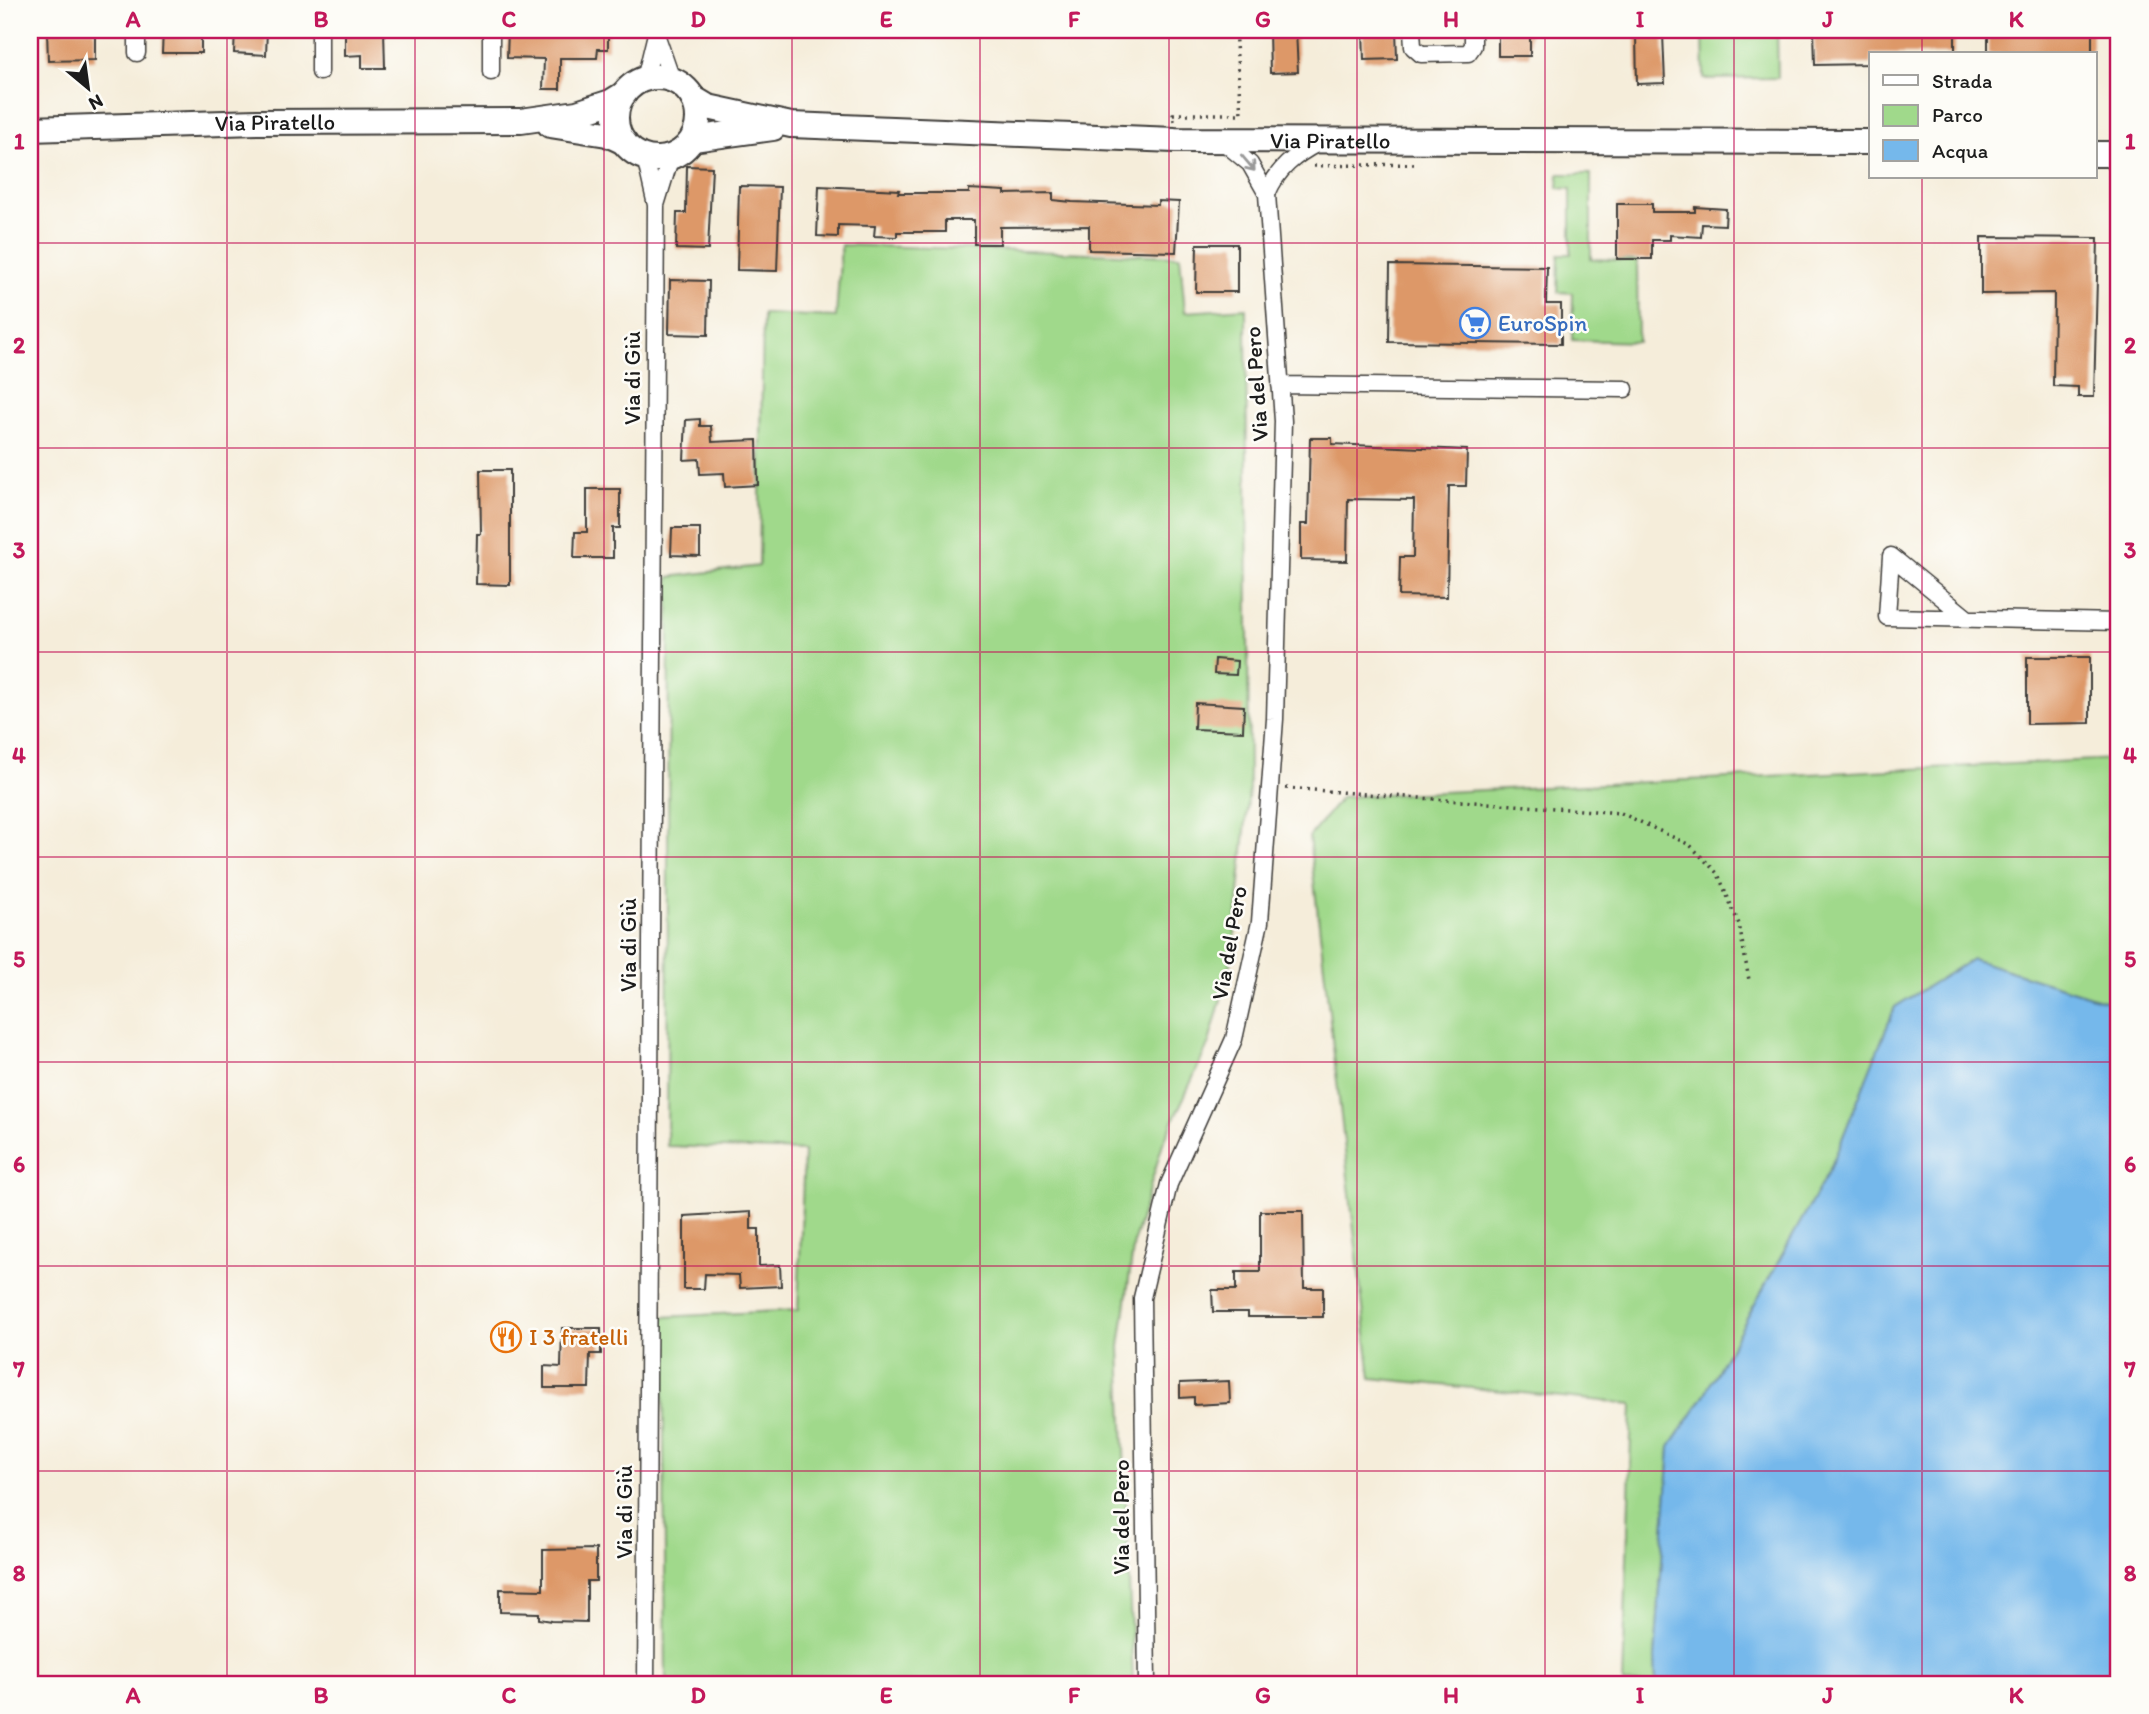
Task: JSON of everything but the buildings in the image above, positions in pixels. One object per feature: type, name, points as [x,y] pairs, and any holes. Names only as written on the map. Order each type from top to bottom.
[{"type":"main road","name":"Via Piratello","points":[[30,129],[257,122],[522,121],[577,113],[611,102],[645,79]]},
{"type":"main road","points":[[645,79],[671,80]]},
{"type":"main road","name":"Via Piratello","points":[[671,80],[708,107],[791,125]]},
{"type":"main road","points":[[624,94],[616,118],[624,142]]},
{"type":"main road","points":[[645,157],[671,156],[693,138],[698,111],[693,98]]},
{"type":"main road","name":"Via Piratello","points":[[522,121],[607,134],[645,157]]},
{"type":"main road","name":"Via Piratello","points":[[693,138],[791,125],[1175,140],[1869,142]]},
{"type":"main road","points":[[2096,138],[2119,138]]},
{"type":"main road","points":[[2096,154],[2119,155]]},
{"type":"street","points":[[137,30],[137,53]]},
{"type":"street","points":[[320,30],[320,72]]},
{"type":"street","points":[[491,30],[491,72]]},
{"type":"street","points":[[1412,30],[1413,47],[1421,54],[1468,53],[1473,46],[1473,30]]},
{"type":"street","points":[[645,79],[656,32]]},
{"type":"street","points":[[656,32],[671,80]]},
{"type":"street","name":"Via del Pero","points":[[1147,1684],[1142,1298],[1169,1184],[1234,1039],[1260,922],[1270,787],[1282,533],[1283,421],[1266,194],[1250,164],[1221,140]]},
{"type":"street","points":[[1266,194],[1284,166],[1323,141]]},
{"type":"street","name":"Via di Giù","points":[[656,205],[671,156]]},
{"type":"street","name":"Via di Giù","points":[[645,157],[656,205],[646,1684]]},
{"type":"street","points":[[1280,385],[1625,389]]},
{"type":"street","points":[[1967,618],[1891,556],[1887,617],[2119,622]]},
{"type":"path","points":[[1175,140],[1173,114],[1241,114],[1235,30]]},
{"type":"path","points":[[1270,787],[1621,813],[1690,845],[1718,874],[1739,924],[1749,980]]},
{"type":"green space","points":[[1703,30],[1777,30],[1778,78],[1704,79]]},
{"type":"green space","points":[[1559,174],[1591,174],[1591,259],[1637,261],[1638,342],[1572,340],[1573,293],[1558,292],[1559,254],[1571,254],[1571,189],[1558,188]]},
{"type":"green space","points":[[841,245],[1180,256],[1185,312],[1246,308],[1249,789],[1233,955],[1209,1043],[1163,1143],[1134,1241],[1120,1347],[1133,1684],[666,1684],[663,1317],[798,1310],[804,1151],[667,1146],[669,577],[759,566],[763,314],[836,317]]},
{"type":"green space","points":[[2115,759],[2119,796],[2119,1005],[1972,959],[1895,1007],[1830,1169],[1702,1399],[1670,1447],[1655,1658],[1656,1684],[1623,1684],[1632,1404],[1371,1378],[1309,837],[1342,797]]},
{"type":"water","points":[[1972,959],[2119,1005],[2119,1684],[1656,1684],[1655,1658],[1670,1447],[1702,1399],[1830,1169],[1895,1007]]},
{"type":"place","name":"EuroSpin","points":[[1475,323]]},
{"type":"place","name":"I 3 fratelli","points":[[506,1337]]}]
